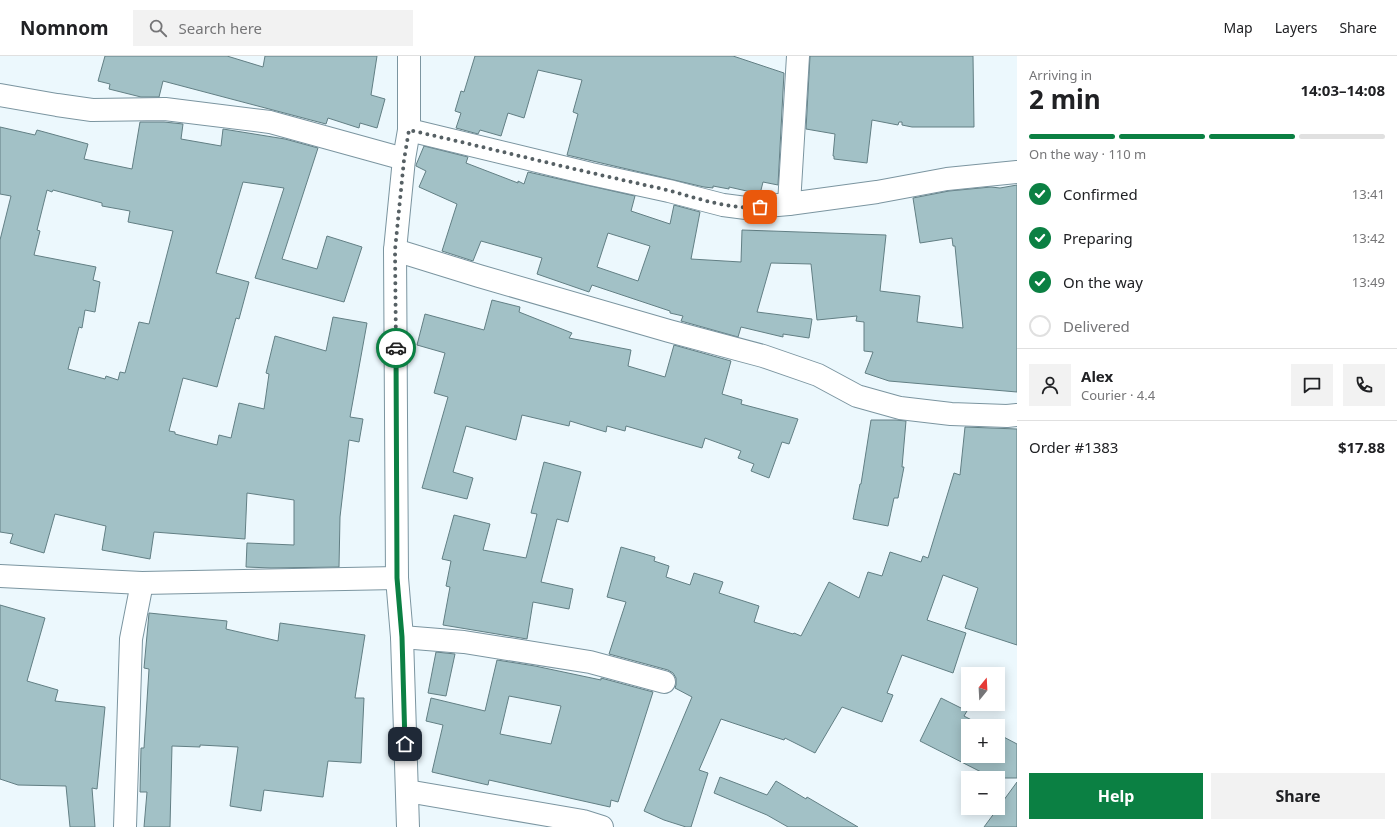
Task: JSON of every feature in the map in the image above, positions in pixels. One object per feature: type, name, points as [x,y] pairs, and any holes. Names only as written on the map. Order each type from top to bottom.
[{"type":"street","points":[[408,827],[402,637],[397,578],[395,250],[404,160],[409,130],[409,56]]},
{"type":"street","points":[[789,204],[798,56]]},
{"type":"street","points":[[0,95],[92,110],[165,109],[270,122],[404,160]]},
{"type":"street","points":[[409,130],[723,205],[746,208],[789,204],[877,192],[947,179],[1017,172]]},
{"type":"street","points":[[395,250],[669,331],[763,356],[818,375],[857,396],[900,408],[951,414],[1017,415]]},
{"type":"street","points":[[0,576],[142,583],[397,578]]},
{"type":"street","points":[[125,827],[131,639],[142,583]]},
{"type":"street","points":[[402,637],[464,642],[590,662],[664,682]]},
{"type":"street","points":[[407,790],[583,821],[602,827]]},
{"type":"building","points":[[105,56],[227,56],[263,67],[265,56],[377,56],[371,95],[385,99],[377,128],[360,123],[359,128],[328,118],[326,124],[163,81],[159,97],[141,97],[109,89],[110,84],[98,81]]},
{"type":"building","points":[[475,56],[733,56],[784,73],[778,185],[763,182],[760,194],[729,187],[729,189],[713,186],[713,188],[704,187],[567,155],[578,114],[573,112],[582,80],[538,70],[524,118],[508,113],[501,136],[480,130],[478,134],[456,128],[461,113],[455,111],[461,91],[464,92]]},
{"type":"building","points":[[810,56],[973,56],[974,127],[912,127],[902,125],[902,122],[899,122],[898,125],[872,120],[867,163],[834,159],[835,134],[806,129]]},
{"type":"building","points":[[140,122],[183,124],[181,139],[221,146],[223,129],[285,139],[318,148],[282,259],[317,269],[327,236],[362,247],[344,302],[255,278],[284,188],[243,182],[216,273],[249,282],[239,319],[236,318],[217,387],[183,378],[169,431],[217,445],[219,435],[231,438],[239,403],[264,409],[269,374],[266,373],[275,336],[326,351],[333,317],[367,323],[350,417],[363,419],[359,442],[349,440],[340,517],[339,567],[246,567],[247,543],[294,545],[294,500],[247,493],[245,539],[154,532],[150,559],[102,550],[106,526],[55,514],[44,553],[10,543],[13,534],[0,532],[0,240],[11,196],[0,194],[0,127],[35,135],[37,130],[88,144],[84,159],[132,169]],"holes":[[[47,190],[52,192],[53,190],[102,203],[102,206],[130,211],[128,222],[173,231],[149,324],[139,322],[125,373],[120,372],[118,380],[106,376],[105,379],[68,369],[79,327],[82,328],[85,310],[95,312],[100,282],[93,280],[96,267],[34,255],[40,231],[37,230]]]},
{"type":"building","points":[[424,146],[468,157],[466,163],[518,183],[518,181],[524,184],[528,172],[635,196],[631,211],[670,224],[674,205],[700,212],[691,259],[741,262],[742,230],[886,235],[880,291],[920,296],[917,322],[963,328],[955,246],[953,246],[952,238],[920,243],[913,198],[949,191],[991,187],[1000,188],[1017,185],[1017,392],[889,381],[865,373],[873,352],[864,351],[864,322],[856,321],[857,316],[817,320],[811,264],[771,263],[757,312],[812,319],[809,338],[783,334],[783,337],[741,327],[738,337],[681,321],[683,316],[670,313],[670,311],[592,285],[589,292],[537,274],[542,258],[481,241],[473,261],[442,251],[457,204],[419,187],[426,171],[416,165]],"holes":[[[608,233],[650,246],[638,281],[597,267]]]},
{"type":"building","points":[[492,300],[520,307],[519,312],[572,333],[569,338],[631,350],[628,366],[665,377],[674,345],[731,361],[722,394],[742,400],[741,404],[798,419],[789,444],[782,442],[769,478],[751,471],[754,464],[738,458],[741,451],[705,438],[702,448],[626,426],[625,431],[607,426],[606,432],[570,421],[569,426],[522,415],[516,440],[466,426],[453,472],[473,478],[467,499],[422,488],[448,397],[434,393],[445,353],[417,345],[425,314],[484,330]]},
{"type":"building","points":[[871,420],[906,421],[902,467],[904,467],[898,498],[894,498],[888,526],[853,519],[861,484]]},
{"type":"building","points":[[965,427],[1017,429],[1017,645],[965,628],[978,588],[943,575],[927,620],[966,633],[953,673],[902,655],[887,693],[893,695],[882,722],[842,707],[815,753],[785,738],[784,740],[721,719],[699,770],[708,773],[691,827],[686,827],[664,820],[644,811],[692,697],[675,688],[676,678],[673,673],[668,670],[609,654],[626,602],[607,597],[621,547],[655,557],[654,561],[669,566],[666,577],[690,585],[694,573],[723,582],[719,593],[759,606],[754,622],[801,636],[829,582],[859,598],[868,572],[882,576],[890,552],[921,562],[923,556],[928,558],[954,473],[960,475]]},
{"type":"building","points":[[544,462],[581,472],[568,522],[557,519],[541,582],[573,589],[569,609],[533,602],[527,639],[443,625],[450,587],[446,586],[451,561],[442,559],[454,515],[490,524],[483,550],[526,558],[537,514],[531,513]]},
{"type":"building","points":[[0,605],[45,618],[27,681],[58,690],[55,701],[105,707],[97,789],[92,788],[95,827],[70,827],[66,786],[18,785],[0,779]]},
{"type":"building","points":[[149,613],[227,621],[226,629],[278,641],[280,623],[365,635],[355,698],[364,698],[361,763],[328,761],[323,797],[264,790],[261,811],[230,806],[238,747],[200,745],[200,747],[172,746],[170,827],[144,827],[147,792],[140,792],[141,748],[144,748],[149,669],[144,668]]},
{"type":"building","points":[[436,652],[455,654],[446,696],[428,693]]},
{"type":"building","points":[[497,660],[535,666],[601,680],[601,678],[653,692],[618,802],[611,800],[610,807],[489,780],[488,785],[432,772],[443,725],[426,721],[431,698],[485,711]],"holes":[[[509,696],[561,706],[551,744],[500,734]]]},
{"type":"building","points":[[941,698],[961,708],[961,711],[967,711],[964,716],[970,719],[961,719],[961,762],[920,741]]},
{"type":"building","points":[[1005,738],[1017,744],[1017,778],[1005,778],[1005,771],[979,771],[963,763],[1005,763]]},
{"type":"building","points":[[720,777],[767,795],[776,781],[806,799],[807,797],[858,827],[788,827],[767,815],[714,793]]},
{"type":"building","points":[[1017,782],[1017,827],[984,827],[993,815],[1005,815],[1005,798]]},
{"type":"way so far","points":[[396,348],[395,250],[404,160],[409,130],[591,174],[669,191],[707,202],[746,208],[760,207]]},
{"type":"route","points":[[396,348],[397,578],[402,637],[405,744]]}]
